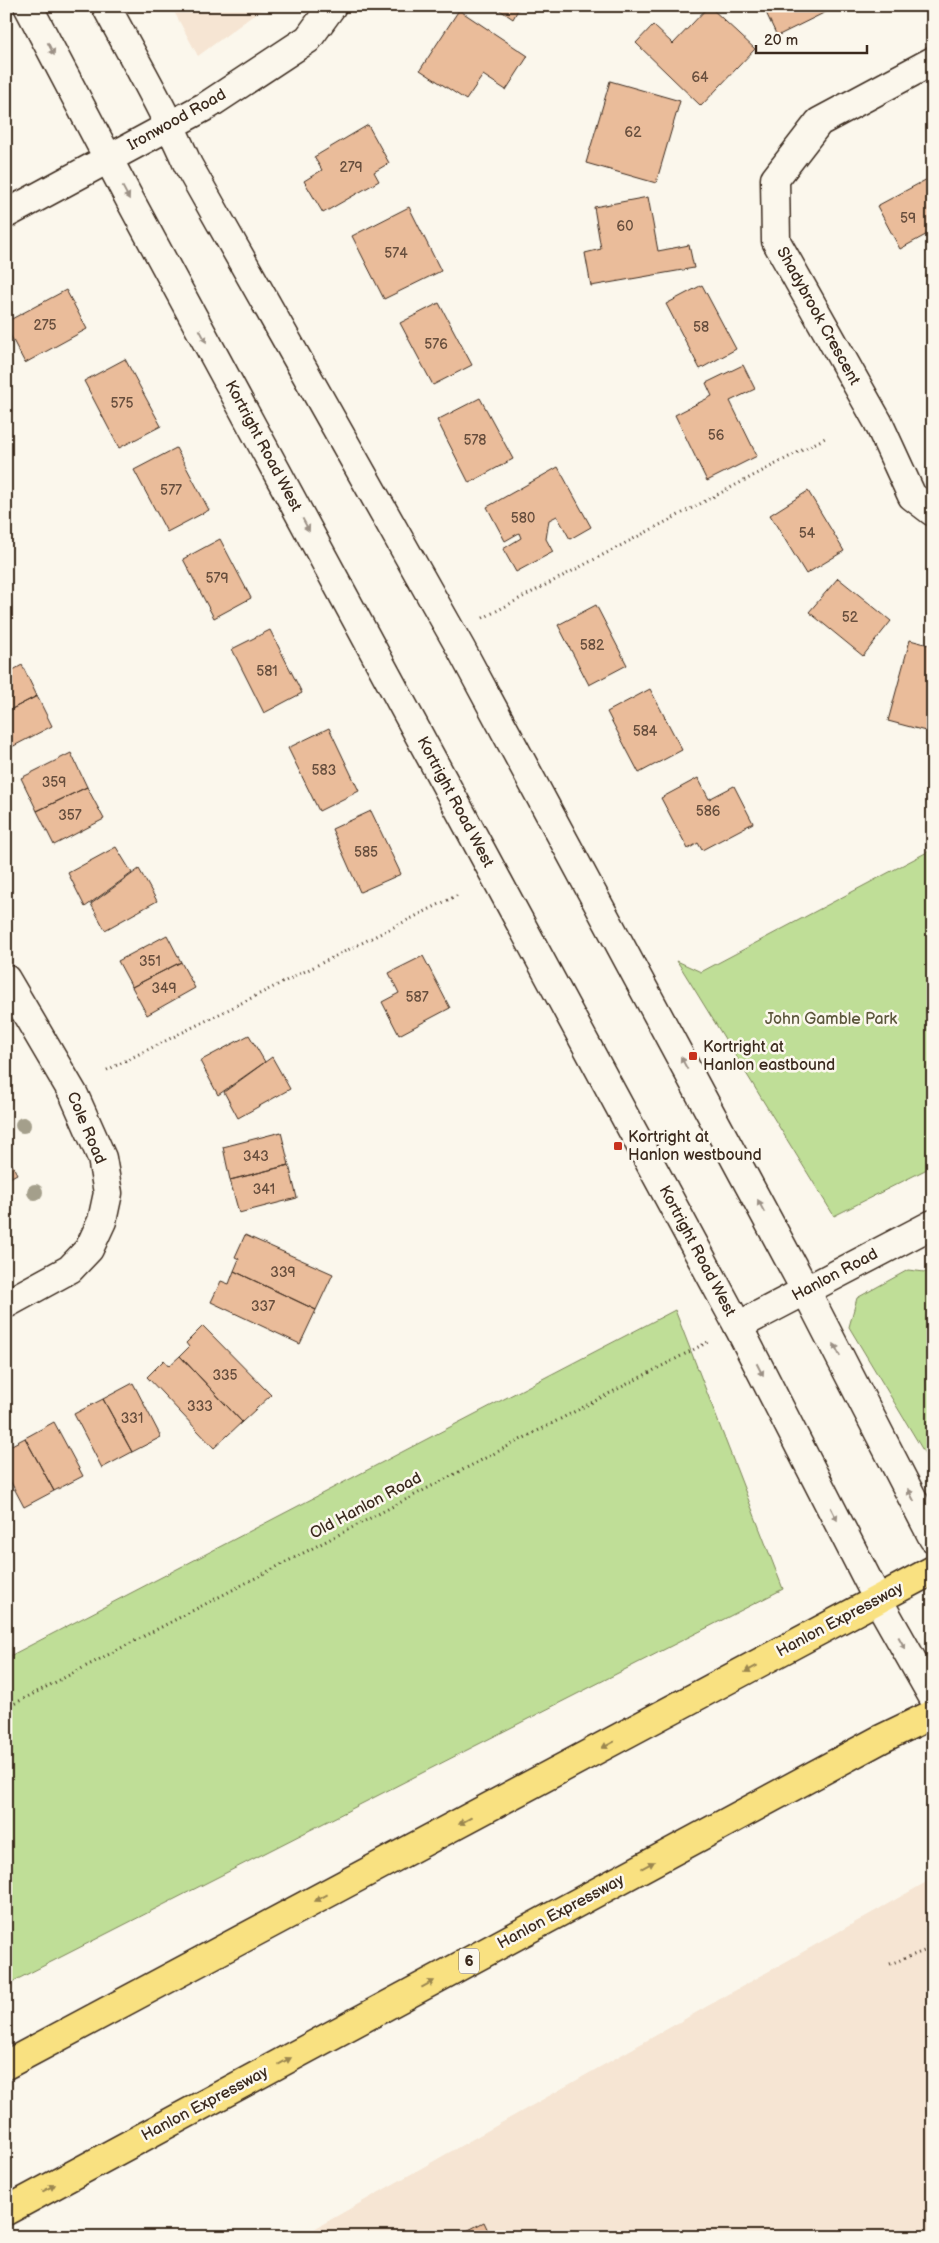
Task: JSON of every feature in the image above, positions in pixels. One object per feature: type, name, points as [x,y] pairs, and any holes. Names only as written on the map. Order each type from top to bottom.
[{"type":"highway","name":"Hanlon Expressway","points":[[6,2065],[933,1570]]},
{"type":"highway","name":"Hanlon Expressway","points":[[6,2211],[882,1739],[933,1714]]},
{"type":"street","name":"Kortright Road West","points":[[28,6],[108,158],[738,1326],[878,1600],[933,1697]]},
{"type":"street","points":[[106,6],[145,81],[171,125],[188,165],[461,649],[806,1291],[933,1538]]},
{"type":"street","name":"Ironwood Road","points":[[6,214],[208,106],[308,39],[332,6]]},
{"type":"street","name":"Shadybrook Crescent","points":[[933,61],[818,122],[775,179],[776,241],[878,422],[912,496],[933,512]]},
{"type":"street","name":"Cole Road","points":[[6,979],[74,1095],[102,1158],[108,1193],[102,1221],[89,1249],[83,1256],[70,1269],[6,1304]]},
{"type":"street","name":"Hanlon Road","points":[[738,1326],[933,1224]]},
{"type":"path","points":[[481,619],[827,437]]},
{"type":"path","points":[[107,1070],[460,894]]},
{"type":"path","name":"Old Hanlon Road","points":[[6,1708],[738,1326]]},
{"type":"path","points":[[890,1964],[924,1951],[933,1939]]},
{"type":"shaded area","points":[[171,6],[266,6],[198,56]]},
{"type":"shaded area","points":[[930,1880],[933,1890],[933,2237],[300,2237]]},
{"type":"green space","name":"John Gamble Park","points":[[933,849],[933,1166],[834,1216],[677,961],[701,972]]},
{"type":"green space","points":[[908,1270],[933,1273],[933,1467],[849,1327],[857,1298]]},
{"type":"green space","points":[[675,1310],[783,1589],[6,1985],[6,1658]]},
{"type":"building","points":[[494,6],[520,6],[513,19]]},
{"type":"building","points":[[709,6],[755,49],[701,106],[636,43],[653,25],[673,44]]},
{"type":"building","points":[[763,6],[838,6],[777,36]]},
{"type":"building","points":[[459,10],[528,56],[506,90],[483,75],[466,100],[420,70]]},
{"type":"building","points":[[610,81],[680,101],[656,183],[586,163]]},
{"type":"building","points":[[368,125],[389,163],[374,172],[379,181],[323,213],[304,181],[322,170],[314,157]]},
{"type":"building","points":[[933,176],[933,231],[900,249],[877,206]]},
{"type":"building","points":[[648,197],[658,251],[689,245],[694,268],[591,286],[585,253],[601,249],[594,207]]},
{"type":"building","points":[[409,207],[441,271],[384,299],[352,236]]},
{"type":"building","points":[[702,285],[736,349],[700,369],[666,304]]},
{"type":"building","points":[[66,290],[87,329],[25,363],[6,327],[6,322]]},
{"type":"building","points":[[439,303],[472,365],[433,385],[400,323]]},
{"type":"building","points":[[125,359],[161,426],[119,448],[84,381]]},
{"type":"building","points":[[743,365],[755,389],[730,401],[757,456],[707,481],[675,415],[712,396],[706,383]]},
{"type":"building","points":[[480,398],[513,459],[469,483],[437,420]]},
{"type":"building","points":[[176,448],[209,510],[167,532],[134,470]]},
{"type":"building","points":[[558,467],[591,527],[570,539],[557,516],[549,520],[546,539],[553,552],[516,572],[503,549],[521,538],[519,533],[505,541],[487,507]]},
{"type":"building","points":[[808,491],[844,551],[806,574],[770,515]]},
{"type":"building","points":[[220,539],[251,598],[214,618],[183,559]]},
{"type":"building","points":[[838,578],[891,621],[863,656],[809,612]]},
{"type":"building","points":[[596,605],[627,665],[589,685],[558,625]]},
{"type":"building","points":[[270,630],[302,693],[264,713],[232,649]]},
{"type":"building","points":[[910,640],[933,646],[933,733],[888,721]]},
{"type":"building","points":[[22,665],[37,696],[6,712],[6,674]]},
{"type":"building","points":[[650,689],[682,750],[639,773],[607,712]]},
{"type":"building","points":[[37,696],[52,726],[6,750],[6,712]]},
{"type":"building","points":[[329,728],[359,791],[319,811],[288,748]]},
{"type":"building","points":[[71,753],[87,787],[37,811],[21,778]]},
{"type":"building","points":[[698,778],[709,799],[734,786],[753,823],[702,850],[698,843],[688,849],[661,798]]},
{"type":"building","points":[[87,787],[104,819],[54,845],[37,811]]},
{"type":"building","points":[[371,811],[401,874],[360,892],[332,829]]},
{"type":"building","points":[[116,847],[132,873],[85,907],[68,873]]},
{"type":"building","points":[[139,869],[157,901],[105,930],[91,904]]},
{"type":"building","points":[[167,935],[181,962],[132,987],[118,961]]},
{"type":"building","points":[[423,956],[450,1008],[399,1035],[382,1002],[399,993],[389,973]]},
{"type":"building","points":[[181,962],[195,988],[147,1015],[132,987]]},
{"type":"building","points":[[249,1035],[265,1062],[218,1095],[200,1061]]},
{"type":"building","points":[[272,1057],[290,1089],[238,1118],[224,1092]]},
{"type":"building","points":[[281,1132],[289,1165],[230,1180],[223,1147]]},
{"type":"building","points":[[6,1153],[17,1174],[6,1180]]},
{"type":"building","points":[[289,1165],[297,1198],[239,1213],[230,1180]]},
{"type":"building","points":[[245,1235],[333,1274],[316,1310],[234,1271],[239,1259],[235,1257]]},
{"type":"building","points":[[234,1271],[316,1310],[300,1344],[211,1302],[221,1281],[229,1284]]},
{"type":"building","points":[[203,1326],[271,1395],[242,1422],[180,1356],[189,1347],[186,1343]]},
{"type":"building","points":[[180,1356],[242,1422],[214,1448],[147,1377],[164,1360],[169,1366]]},
{"type":"building","points":[[133,1383],[161,1437],[132,1452],[103,1399]]},
{"type":"building","points":[[103,1399],[132,1452],[102,1468],[74,1414]]},
{"type":"building","points":[[54,1422],[83,1476],[54,1491],[25,1438]]},
{"type":"building","points":[[25,1438],[54,1491],[24,1507],[6,1473],[6,1448]]},
{"type":"building","points":[[484,2222],[491,2237],[455,2237]]},
{"type":"place","name":"Kortright at Hanlon eastbound","points":[[693,1056]]},
{"type":"place","name":"Kortright at Hanlon westbound","points":[[618,1146]]}]
